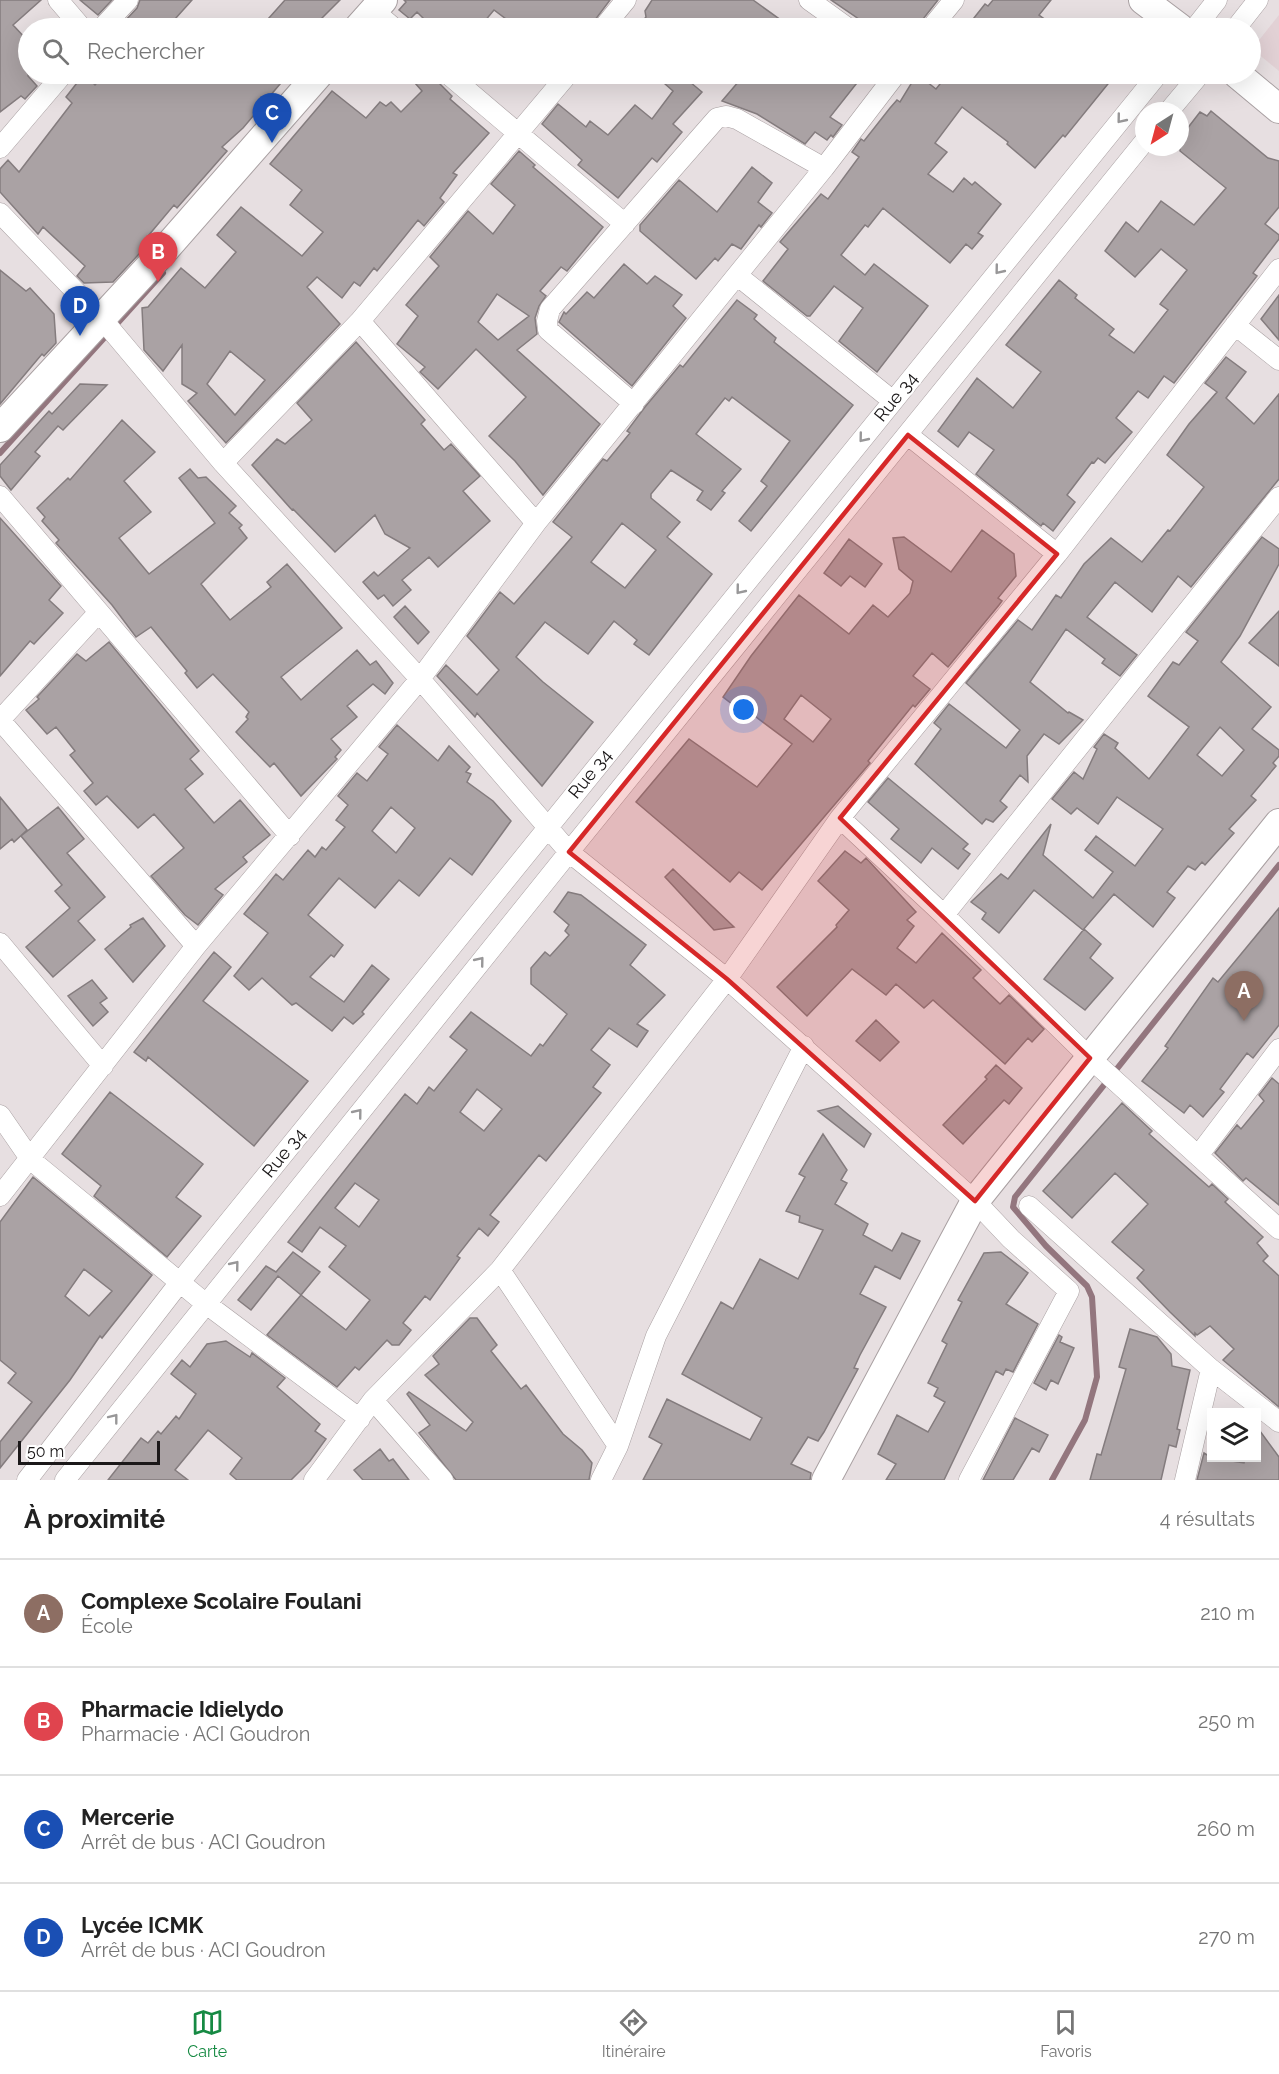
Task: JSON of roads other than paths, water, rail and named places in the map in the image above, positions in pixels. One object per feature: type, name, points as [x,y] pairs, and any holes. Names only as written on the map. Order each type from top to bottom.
[{"type":"street","points":[[58,0],[73,18]]},
{"type":"street","points":[[111,18],[128,0]]},
{"type":"street","points":[[611,18],[626,0]]},
{"type":"street","points":[[809,0],[834,18]]},
{"type":"street","points":[[939,18],[954,0]]},
{"type":"street","points":[[1143,0],[1167,18]]},
{"type":"street","points":[[1202,18],[1216,0]]},
{"type":"street","points":[[1244,18],[1258,0]]},
{"type":"street","points":[[0,148],[54,84]]},
{"type":"street","points":[[0,428],[102,319],[310,84]]},
{"type":"street","points":[[460,84],[625,224]]},
{"type":"street","points":[[223,463],[360,321],[560,84]]},
{"type":"street","points":[[0,1196],[31,1160],[196,946],[420,679],[536,522],[738,276],[888,84]]},
{"type":"street","name":"Rue 34","points":[[27,1480],[180,1282],[1150,84]]},
{"type":"street","points":[[1177,102],[1192,84]]},
{"type":"street","points":[[1249,84],[1279,109]]},
{"type":"street","points":[[634,404],[548,330],[547,321],[550,309],[717,118],[726,116],[736,119],[824,168]]},
{"type":"street","name":"Rue 34","points":[[65,1480],[568,852],[1135,153]]},
{"type":"street","points":[[0,213],[102,319],[223,463],[420,679],[568,852],[727,979],[804,1046],[975,1201],[1011,1239],[1069,1291],[969,1480]]},
{"type":"street","points":[[314,1480],[374,1400],[500,1270],[727,979],[840,818],[1057,554],[1279,268]]},
{"type":"street","points":[[738,276],[893,401]]},
{"type":"street","points":[[360,321],[536,522]]},
{"type":"street","points":[[1235,324],[1279,360]]},
{"type":"street","points":[[908,435],[1057,554]]},
{"type":"street","points":[[0,496],[290,836]]},
{"type":"street","points":[[944,915],[1279,497]]},
{"type":"street","points":[[99,612],[0,720],[196,946]]},
{"type":"street","points":[[840,818],[944,915],[1095,1063],[1279,1229]]},
{"type":"street","points":[[826,1480],[975,1201],[1095,1063],[1279,823]]},
{"type":"street","points":[[0,943],[103,1066]]},
{"type":"street","points":[[601,1480],[618,1446],[656,1336],[804,1046]]},
{"type":"street","points":[[1198,1156],[1279,1049]]},
{"type":"street","points":[[0,1115],[31,1160],[205,1303],[360,1419]]},
{"type":"street","points":[[1029,1206],[1211,1369],[1279,1422]]},
{"type":"street","points":[[500,1270],[618,1446]]},
{"type":"street","points":[[1185,1480],[1211,1369]]},
{"type":"street","points":[[374,1400],[443,1480]]},
{"type":"waterway","points":[[0,453],[163,273]]},
{"type":"waterway","points":[[1052,1480],[1085,1420],[1097,1377],[1092,1297],[1087,1286],[1046,1246],[1013,1207],[1015,1197],[1279,865]]},
{"type":"place","name":"Mercerie","points":[[272,143]]},
{"type":"place","name":"Pharmacie Idielydo","points":[[158,282]]},
{"type":"place","name":"Lycée ICMK","points":[[80,336]]},
{"type":"place","name":"Complexe Scolaire Foulani","points":[[1244,1021]]}]
